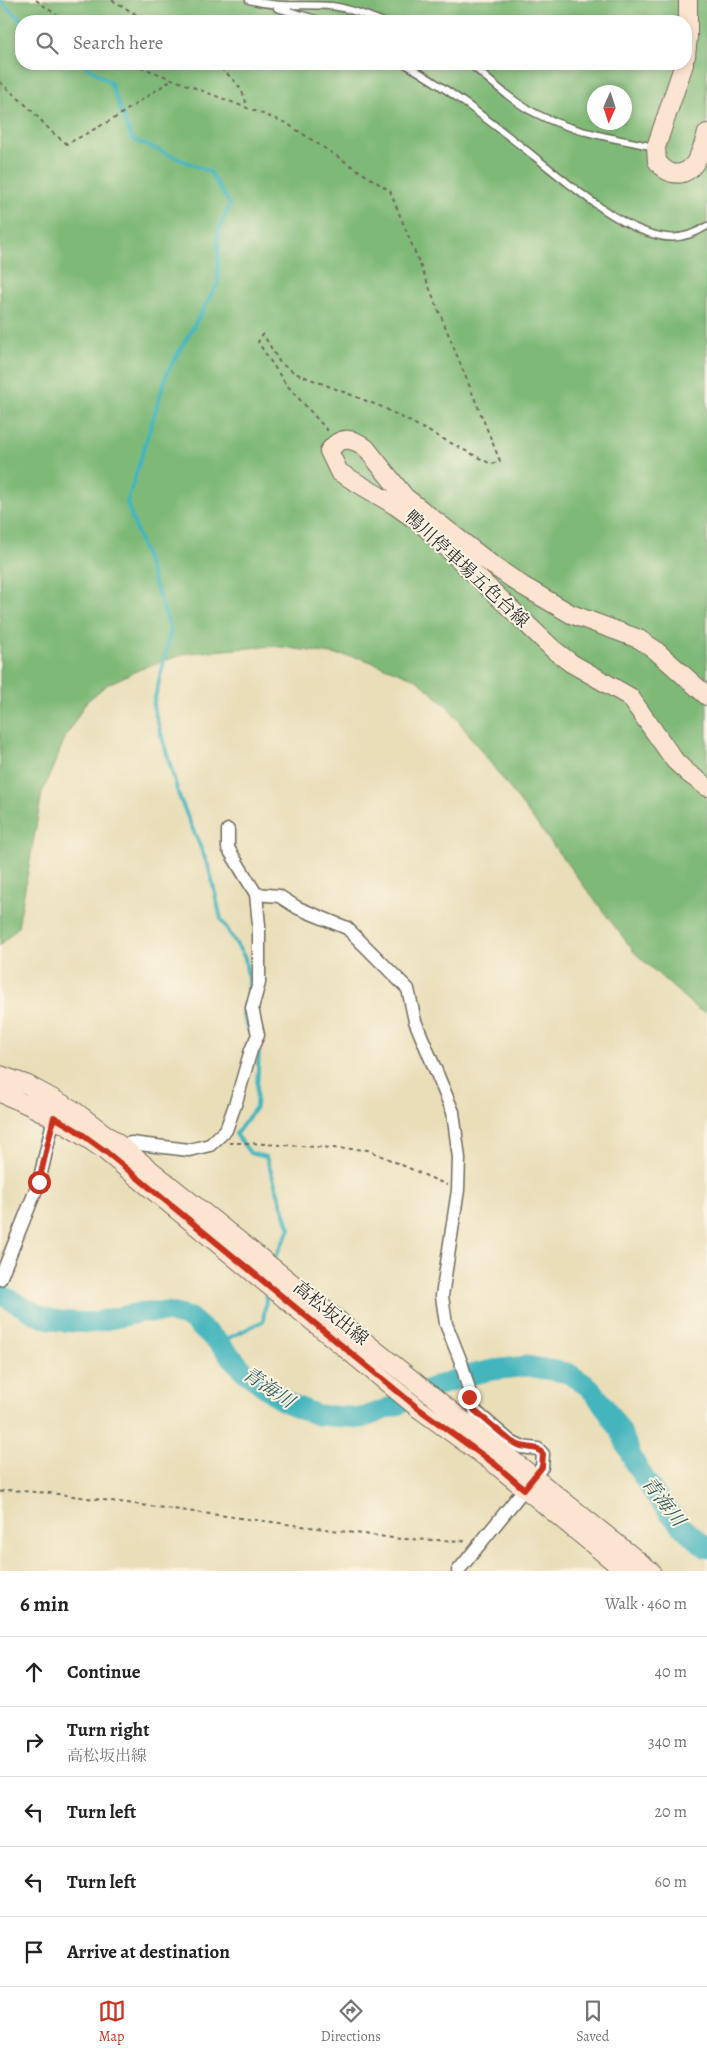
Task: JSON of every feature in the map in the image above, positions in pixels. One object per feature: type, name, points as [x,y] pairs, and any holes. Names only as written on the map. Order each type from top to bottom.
[{"type":"main road","points":[[688,0],[688,15]]},
{"type":"main road","points":[[682,70],[656,147],[655,156],[661,167],[676,174],[692,167],[698,158],[707,133]]},
{"type":"main road","name":"鴨川停車場五色台線","points":[[707,696],[654,649],[639,639],[571,614],[490,564],[405,497],[366,448],[358,442],[349,438],[337,442],[329,451],[339,472],[410,515],[554,650],[571,663],[630,697],[675,761],[707,787]]},
{"type":"main road","name":"高松坂出線","points":[[0,1075],[28,1085],[72,1109],[121,1146],[257,1254],[284,1286],[419,1409],[496,1465],[529,1483],[651,1571]]},
{"type":"main road","name":"高松坂出線","points":[[0,1093],[54,1117],[76,1130],[105,1151],[260,1277],[284,1286],[413,1379],[440,1401],[625,1571]]},
{"type":"street","points":[[121,1146],[131,1143],[189,1150],[210,1145],[226,1130],[251,1050],[258,1035],[252,1008],[259,983],[260,924],[256,894],[228,848],[228,830]]},
{"type":"street","points":[[256,894],[279,896],[298,908],[347,928],[408,989],[415,1021],[453,1112],[459,1158],[458,1190],[442,1296],[446,1324],[475,1411],[512,1442],[521,1446],[538,1449],[543,1454],[542,1467],[458,1571]]},
{"type":"street","points":[[0,1279],[39,1182],[54,1117]]},
{"type":"lane","points":[[250,0],[302,15]]},
{"type":"lane","points":[[268,5],[334,7],[368,15]]},
{"type":"lane","points":[[414,70],[497,127],[597,205],[636,228],[660,236],[678,237],[693,235],[707,226]]},
{"type":"lane","points":[[477,70],[514,100],[535,113],[562,124],[593,133],[656,147]]},
{"type":"path","points":[[36,0],[57,15]]},
{"type":"path","points":[[112,0],[137,15]]},
{"type":"path","points":[[149,70],[286,123],[390,191],[500,461],[491,464],[382,407],[295,373],[280,363],[263,334],[258,342],[285,383],[337,442]]},
{"type":"path","points":[[222,70],[231,76],[244,93],[248,108]]},
{"type":"path","points":[[0,82],[67,144],[115,118],[173,79]]},
{"type":"path","points":[[234,1143],[368,1150],[458,1190]]},
{"type":"path","points":[[0,1492],[8,1490],[50,1493],[401,1540],[469,1541]]},
{"type":"green space","points":[[0,0],[707,0],[707,1012],[697,1009],[635,953],[447,706],[416,679],[361,658],[274,646],[188,653],[145,667],[108,684],[86,702],[66,736],[42,793],[18,927],[0,946]]},
{"type":"waterway","points":[[0,1],[15,15]]},
{"type":"waterway","points":[[92,70],[110,82],[132,139],[210,172],[230,205],[218,232],[218,283],[167,373],[127,503],[171,631],[153,706],[179,796],[209,868],[221,919],[245,958],[249,986],[242,1015],[253,1039]]},
{"type":"waterway","points":[[256,1045],[259,1051],[256,1107],[236,1134],[250,1153],[266,1157],[290,1229],[273,1261]]},
{"type":"waterway","points":[[219,1343],[263,1321],[267,1292]]},
{"type":"waterway","name":"青海川","points":[[0,1294],[42,1317],[59,1321],[90,1323],[143,1312],[167,1312],[190,1318],[219,1343],[245,1372],[283,1401],[317,1415],[362,1418],[397,1405],[431,1388],[469,1375],[493,1370],[527,1366],[568,1373],[589,1387],[602,1403],[620,1430],[634,1462],[655,1495],[681,1526],[707,1548]]},
{"type":"route","points":[[39,1182],[54,1117],[105,1151],[419,1409],[496,1465],[524,1489],[542,1467],[544,1461],[543,1454],[538,1449],[521,1446],[512,1442],[475,1411],[469,1397]]}]
